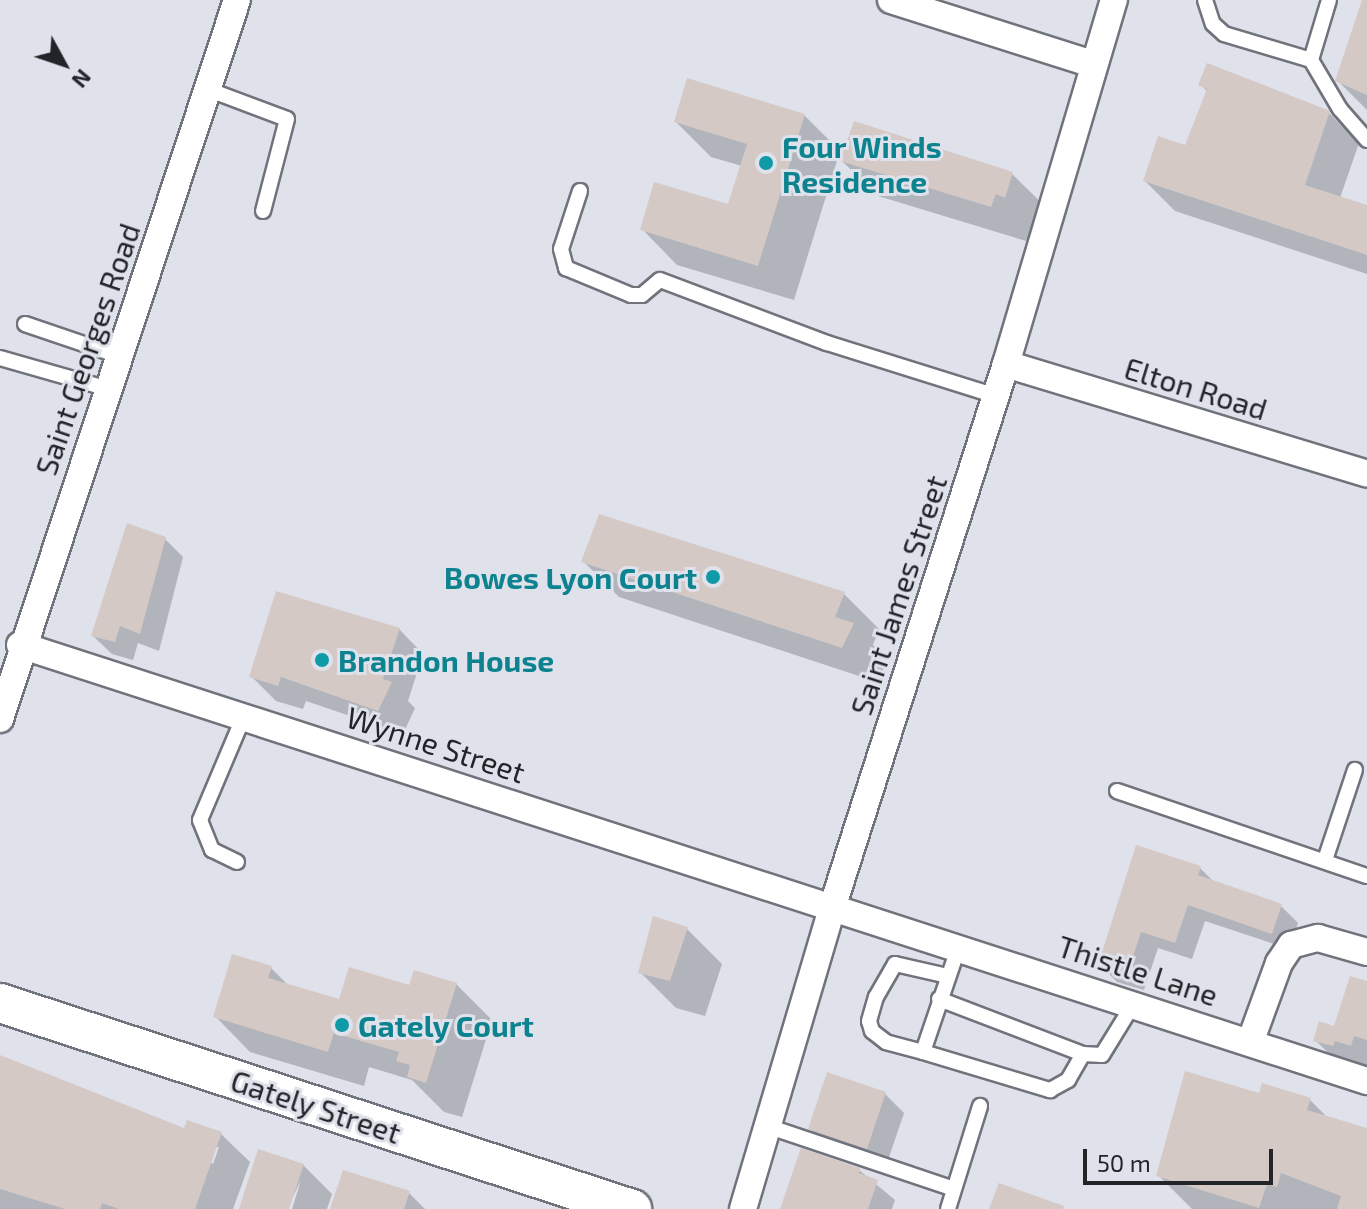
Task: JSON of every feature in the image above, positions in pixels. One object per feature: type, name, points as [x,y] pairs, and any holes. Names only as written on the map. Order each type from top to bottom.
[{"type":"street","name":"Saint Georges Road","points":[[0,719],[6,679],[109,389],[237,0]]},
{"type":"street","points":[[891,0],[1093,64]]},
{"type":"street","name":"Saint James Street","points":[[743,1209],[833,905],[1006,364],[1114,0]]},
{"type":"street","name":"Elton Road","points":[[1006,364],[1367,474]]},
{"type":"street","name":"Wynne Street","points":[[20,645],[833,905]]},
{"type":"street","name":"Thistle Lane","points":[[833,905],[1251,1040],[1367,1081]]},
{"type":"street","points":[[1251,1040],[1279,963],[1291,945],[1318,938],[1367,952]]},
{"type":"street","name":"Gately Street","points":[[0,1003],[632,1209]]},
{"type":"lane","points":[[1205,0],[1213,24],[1224,34],[1311,60],[1340,109],[1367,140]]},
{"type":"lane","points":[[1311,60],[1329,0]]},
{"type":"lane","points":[[207,89],[287,119],[263,211]]},
{"type":"lane","points":[[580,191],[561,249],[566,268],[631,295],[642,295],[660,280],[827,343],[996,396]]},
{"type":"lane","points":[[25,324],[119,356]]},
{"type":"lane","points":[[0,358],[109,389]]},
{"type":"lane","points":[[237,862],[212,850],[200,820],[244,716]]},
{"type":"lane","points":[[1325,860],[1355,770]]},
{"type":"lane","points":[[1117,791],[1367,876]]},
{"type":"lane","points":[[923,1052],[959,946]]},
{"type":"lane","points":[[948,976],[895,964],[876,997],[869,1021],[872,1031],[886,1042],[1050,1090],[1068,1080],[1083,1054]]},
{"type":"lane","points":[[939,999],[1083,1054],[1102,1055],[1135,1002]]},
{"type":"lane","points":[[948,1209],[980,1106]]},
{"type":"lane","points":[[767,1126],[954,1189]]},
{"type":"building","points":[[1362,0],[1367,0],[1367,95],[1335,81]]},
{"type":"building","points":[[1207,63],[1330,111],[1305,185],[1367,205],[1367,255],[1143,181],[1158,136],[1185,145],[1207,89],[1198,85]]},
{"type":"building","name":"Four Winds Residence","points":[[687,78],[805,114],[758,266],[640,230],[654,182],[728,204],[747,144],[674,122]]},
{"type":"building","name":"Four Winds Residence","points":[[854,121],[1013,172],[1005,198],[996,194],[991,207],[840,161]]},
{"type":"building","name":"Bowes Lyon Court","points":[[599,514],[845,592],[835,617],[854,623],[842,648],[581,562]]},
{"type":"building","points":[[127,523],[166,537],[140,634],[120,626],[115,642],[91,636]]},
{"type":"building","name":"Brandon House","points":[[276,591],[400,628],[383,679],[392,682],[378,711],[281,677],[278,686],[249,677]]},
{"type":"building","points":[[1136,845],[1201,866],[1198,875],[1282,904],[1272,934],[1188,905],[1175,943],[1141,932],[1127,975],[1098,965]]},
{"type":"building","points":[[653,916],[688,927],[670,981],[638,973]]},
{"type":"building","name":"Gately Court","points":[[232,954],[272,966],[268,978],[339,999],[349,967],[409,985],[414,970],[457,983],[426,1083],[407,1077],[410,1065],[396,1061],[399,1052],[334,1033],[328,1052],[213,1017]]},
{"type":"building","points":[[1350,976],[1367,981],[1367,1040],[1354,1036],[1351,1046],[1335,1041],[1333,1046],[1313,1041],[1319,1021],[1334,1026]]},
{"type":"building","points":[[0,1055],[184,1128],[187,1120],[222,1132],[195,1209],[119,1209],[102,1203],[100,1209],[65,1209],[0,1189]]},
{"type":"building","points":[[1185,1071],[1259,1093],[1262,1083],[1311,1098],[1307,1110],[1367,1128],[1367,1209],[1337,1209],[1341,1196],[1281,1173],[1277,1187],[1267,1184],[1259,1208],[1156,1176]]},
{"type":"building","points":[[827,1072],[886,1092],[867,1149],[808,1129]]},
{"type":"building","points":[[801,1148],[860,1168],[859,1173],[878,1180],[868,1209],[780,1209]]},
{"type":"building","points":[[258,1149],[304,1164],[289,1209],[239,1209]]},
{"type":"building","points":[[343,1170],[410,1191],[404,1209],[330,1209]]},
{"type":"building","points":[[999,1183],[1064,1206],[1063,1209],[989,1209]]},
{"type":"place","name":"Four Winds Residence","points":[[766,163]]},
{"type":"place","name":"Bowes Lyon Court","points":[[713,577]]},
{"type":"place","name":"Brandon House","points":[[322,660]]},
{"type":"place","name":"Gately Court","points":[[342,1025]]}]
